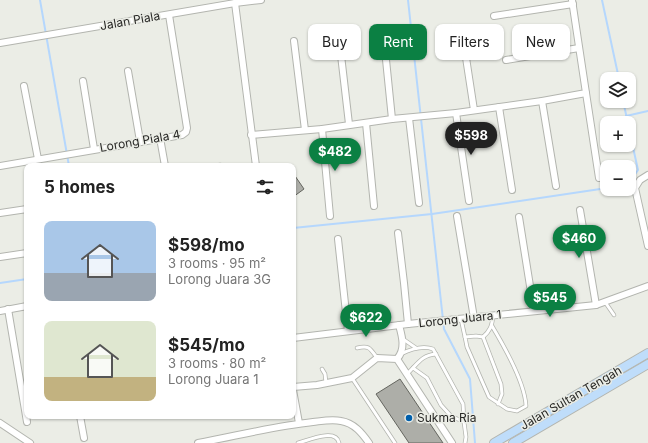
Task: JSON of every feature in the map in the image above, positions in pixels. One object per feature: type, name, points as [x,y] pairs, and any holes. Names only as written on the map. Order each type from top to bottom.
[{"type":"main road","name":"Jalan Sultan Tengah","points":[[494,443],[648,354]]},
{"type":"main road","name":"Jalan Sultan Tengah","points":[[513,443],[648,364]]},
{"type":"street","name":"Jalan Piala","points":[[0,43],[235,3],[261,0]]},
{"type":"street","points":[[494,16],[572,2],[599,178]]},
{"type":"street","points":[[235,3],[256,163]]},
{"type":"street","name":"Lorong Piala 4","points":[[0,166],[182,135],[186,132],[187,128],[169,15]]},
{"type":"street","points":[[294,41],[305,130]]},
{"type":"street","points":[[506,60],[579,48]]},
{"type":"street","points":[[342,60],[349,124]]},
{"type":"street","points":[[386,60],[392,119]]},
{"type":"street","points":[[466,60],[474,110]]},
{"type":"street","points":[[128,71],[140,141]]},
{"type":"street","points":[[82,81],[94,149]]},
{"type":"street","points":[[24,86],[38,159]]},
{"type":"street","points":[[251,135],[322,129],[349,124],[456,113],[542,101],[586,93]]},
{"type":"street","points":[[542,101],[556,186]]},
{"type":"street","points":[[499,107],[512,190]]},
{"type":"street","points":[[456,113],[468,201]]},
{"type":"street","points":[[409,118],[419,203]]},
{"type":"street","points":[[366,123],[374,206]]},
{"type":"street","points":[[322,129],[330,216]]},
{"type":"street","points":[[160,138],[164,163]]},
{"type":"street","points":[[648,175],[640,180],[635,188],[648,246]]},
{"type":"street","points":[[0,213],[24,209]]},
{"type":"street","points":[[580,210],[596,305]]},
{"type":"street","points":[[457,216],[474,318]]},
{"type":"street","points":[[519,217],[534,310]]},
{"type":"street","points":[[398,233],[408,324]]},
{"type":"street","points":[[338,238],[348,331]]},
{"type":"street","points":[[0,257],[24,253]]},
{"type":"street","name":"Lorong Juara 1","points":[[296,338],[408,324],[493,316],[534,310],[596,305],[648,286]]},
{"type":"street","points":[[0,311],[24,306]]},
{"type":"street","points":[[8,309],[24,404]]},
{"type":"street","points":[[399,325],[403,339],[399,357],[407,374],[451,443]]},
{"type":"street","points":[[296,389],[327,384],[352,378],[377,358],[399,357]]},
{"type":"street","points":[[296,406],[299,423]]},
{"type":"street","points":[[81,419],[84,438]]},
{"type":"street","points":[[198,443],[229,440],[299,423],[332,420],[350,423],[357,428],[369,443]]},
{"type":"street","points":[[0,423],[30,443]]},
{"type":"lane","points":[[605,302],[614,315]]},
{"type":"lane","points":[[483,337],[492,326],[493,316]]},
{"type":"lane","points":[[461,319],[467,347],[489,397],[507,409],[517,410],[526,406],[524,396],[517,374],[492,326]]},
{"type":"lane","points":[[465,337],[483,337]]},
{"type":"lane","points":[[483,337],[501,384],[502,394],[498,404]]},
{"type":"lane","points":[[403,339],[416,348]]},
{"type":"lane","points":[[357,348],[365,346],[371,348],[377,358]]},
{"type":"lane","points":[[399,357],[416,348],[432,348],[435,351],[463,404],[466,437],[464,443]]},
{"type":"lane","points":[[407,374],[422,358],[436,354]]},
{"type":"lane","points":[[413,368],[427,378],[441,404],[451,416],[464,422]]},
{"type":"lane","points":[[322,370],[325,374],[327,384]]},
{"type":"lane","points":[[352,378],[395,443]]},
{"type":"lane","points":[[298,443],[328,435],[335,436],[339,443]]},
{"type":"building","points":[[296,177],[304,189],[296,195]]},
{"type":"building","name":"Sukma Ria","points":[[400,379],[443,443],[409,443],[376,394]]},
{"type":"waterway","points":[[40,0],[68,163]]},
{"type":"waterway","points":[[408,0],[444,329],[470,379],[475,443]]},
{"type":"waterway","points":[[602,0],[617,72]]},
{"type":"waterway","points":[[625,108],[626,116]]},
{"type":"waterway","points":[[626,116],[648,111]]},
{"type":"waterway","points":[[634,152],[636,160]]},
{"type":"waterway","points":[[636,161],[638,170],[636,173]]},
{"type":"waterway","points":[[296,228],[432,214],[600,189]]},
{"type":"waterway","points":[[0,283],[24,279]]},
{"type":"place","name":"Sukma Ria","points":[[409,418]]}]
